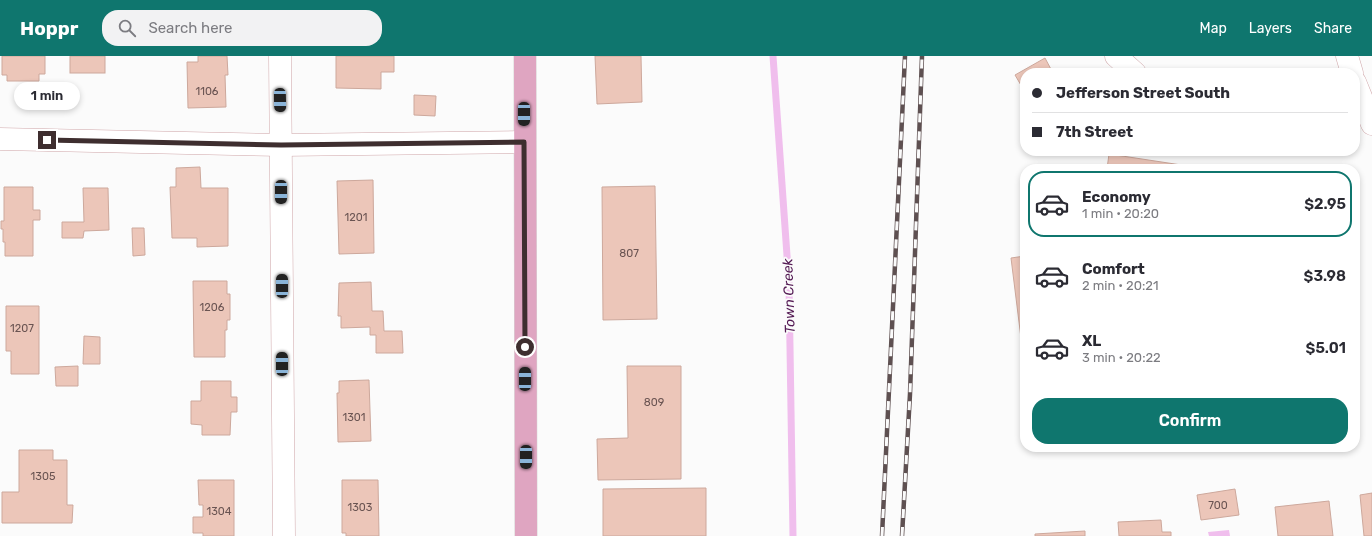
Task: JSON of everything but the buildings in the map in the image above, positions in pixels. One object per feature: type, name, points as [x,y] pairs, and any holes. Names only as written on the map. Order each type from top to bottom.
[{"type":"main road","points":[[525,56],[526,536]]},
{"type":"street","points":[[280,56],[284,536]]},
{"type":"street","points":[[1116,56],[1129,68]]},
{"type":"street","points":[[1347,56],[1351,68]]},
{"type":"street","points":[[1360,94],[1372,124]]},
{"type":"street","points":[[0,139],[281,145],[524,142]]},
{"type":"shaded area","points":[[1229,530],[1230,536],[1209,536],[1208,532]]},
{"type":"waterway","name":"Town Creek","points":[[773,56],[789,284],[793,536]]},
{"type":"railway","points":[[882,536],[905,56]]},
{"type":"railway","points":[[902,536],[910,394],[922,56]]},
{"type":"route","points":[[47,140],[281,145],[524,142],[525,347]]}]
